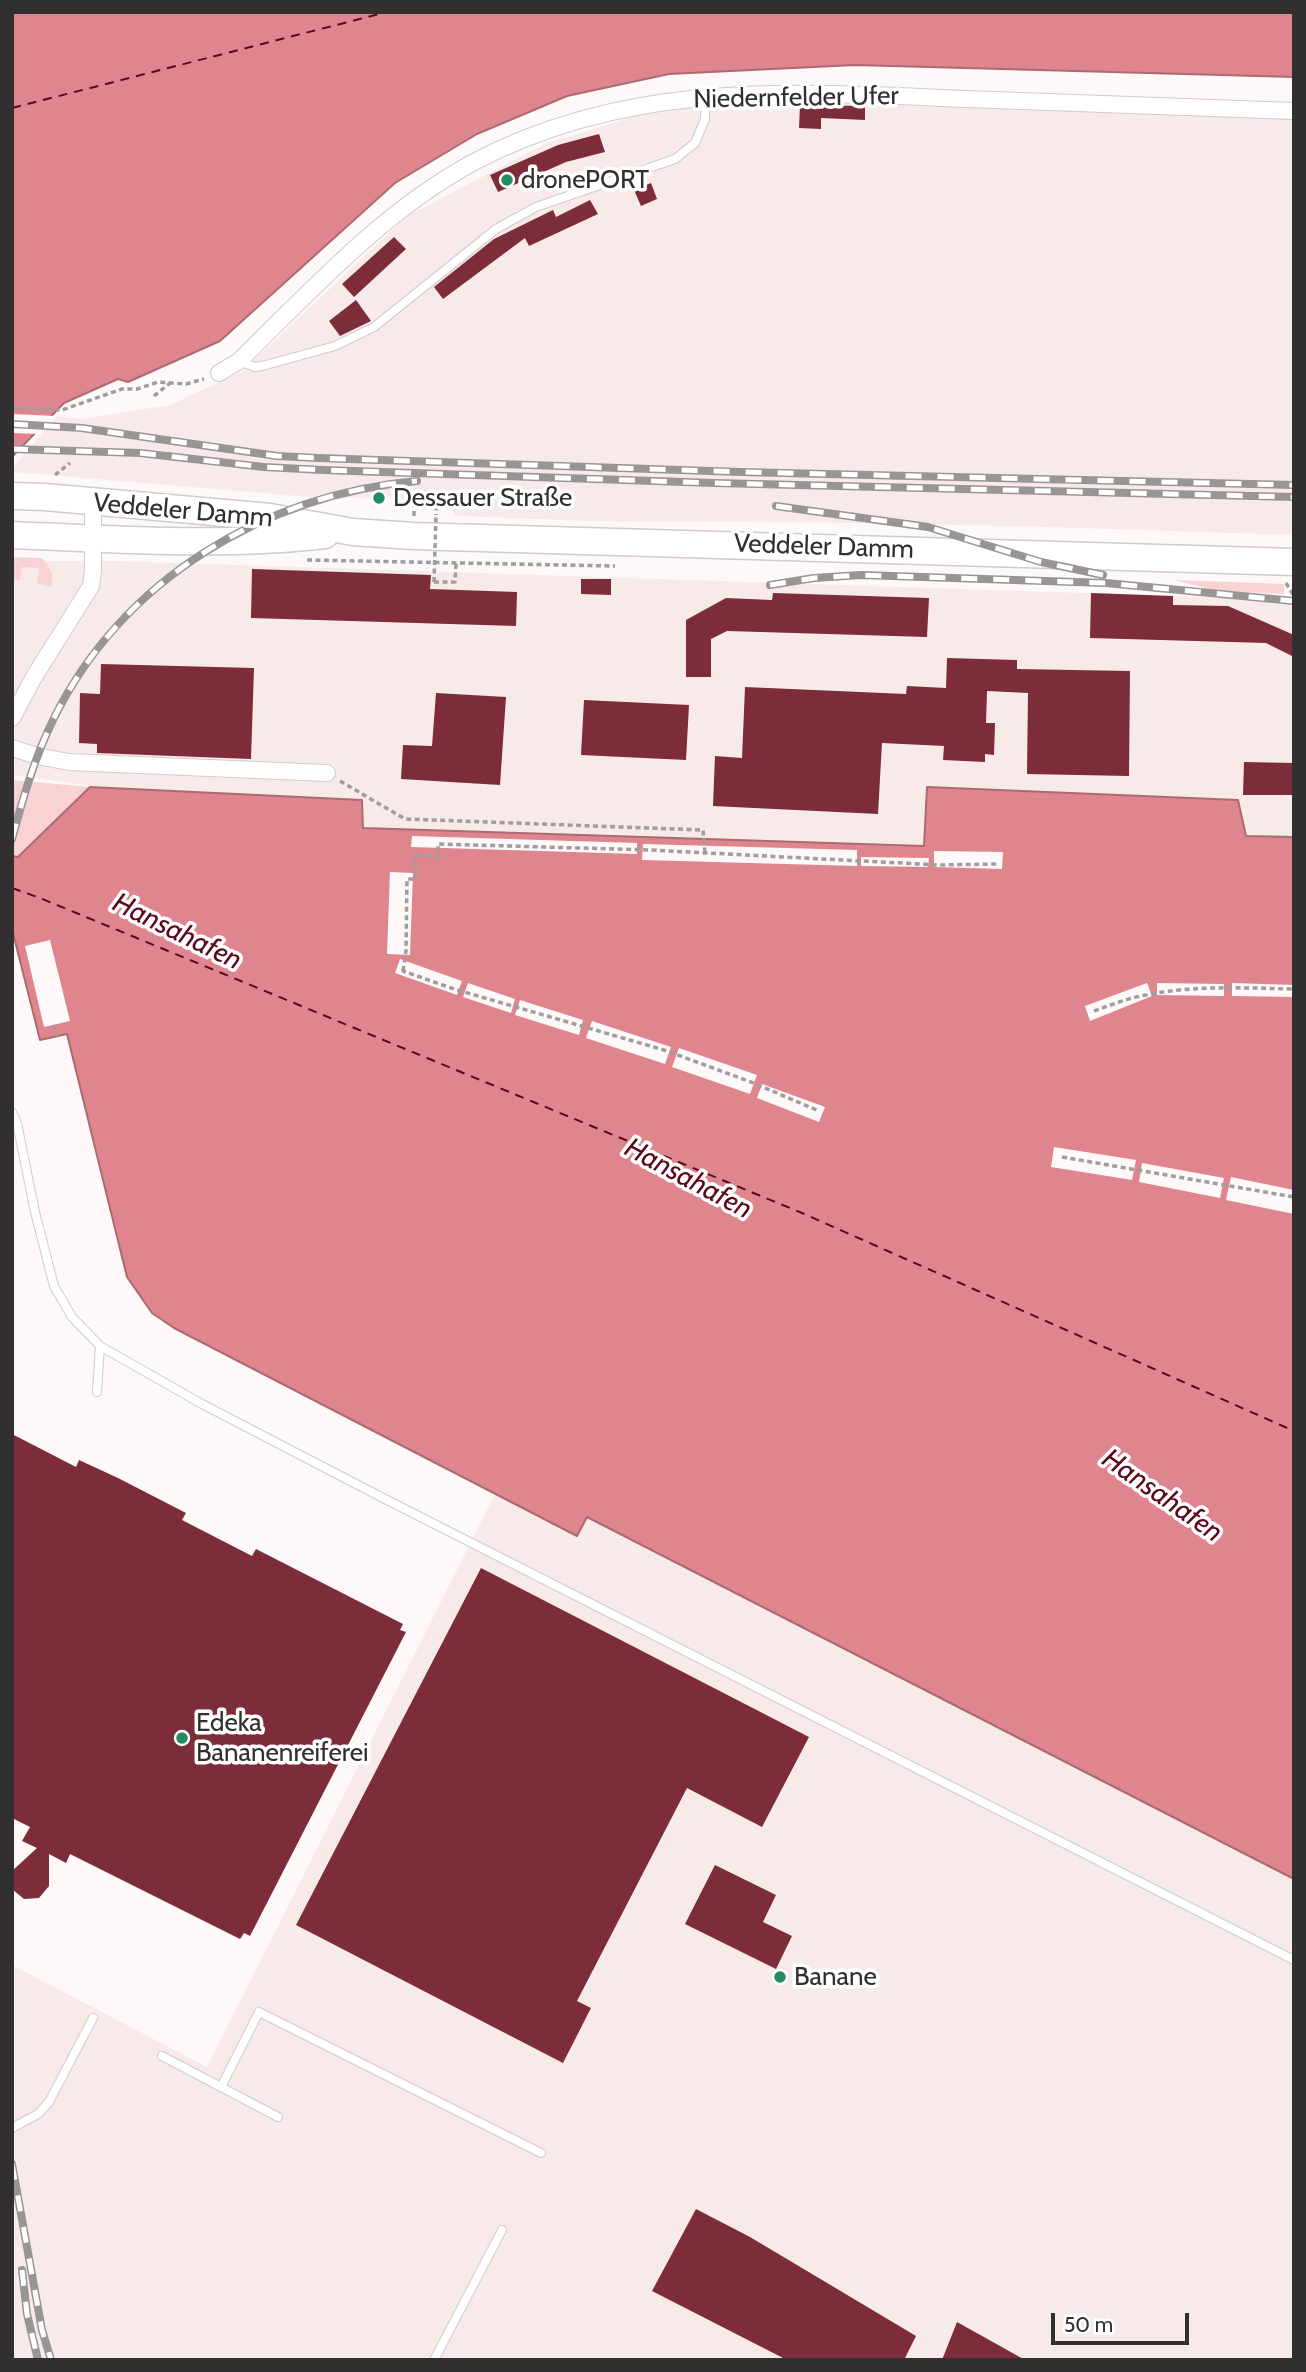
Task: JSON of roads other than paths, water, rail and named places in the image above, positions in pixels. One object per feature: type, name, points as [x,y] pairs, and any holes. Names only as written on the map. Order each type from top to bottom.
[{"type":"main road","name":"Veddeler Damm","points":[[12,496],[270,517],[353,532]]},
{"type":"main road","name":"Veddeler Damm","points":[[12,535],[273,541],[353,532],[1294,562]]},
{"type":"street","name":"Niedernfelder Ufer","points":[[219,373],[239,361],[355,248],[402,208],[474,163],[535,134],[615,110],[673,99],[793,92],[1294,111]]},
{"type":"street","points":[[12,718],[34,677],[91,586],[93,502]]},
{"type":"street","points":[[12,748],[69,762],[327,773]]},
{"type":"lane","points":[[239,361],[255,367],[266,365],[354,338],[374,327],[496,229],[536,207],[675,159],[695,143],[705,120],[706,96]]},
{"type":"lane","points":[[12,1112],[17,1123],[35,1212],[54,1286],[72,1317],[100,1346],[202,1404],[387,1500],[1294,1960]]},
{"type":"lane","points":[[97,1392],[100,1346]]},
{"type":"lane","points":[[221,2088],[259,2012],[541,2153]]},
{"type":"lane","points":[[12,2128],[38,2114],[49,2102],[93,2018]]},
{"type":"lane","points":[[162,2056],[278,2117]]},
{"type":"lane","points":[[434,2360],[502,2230]]},
{"type":"water","points":[[12,12],[1294,12],[1294,77],[855,65],[669,74],[567,96],[477,134],[395,183],[220,341],[128,382],[118,379],[64,403],[12,457]]},
{"type":"water","name":"Hansahafen","points":[[90,787],[362,800],[363,828],[924,846],[927,787],[1238,800],[1246,836],[1294,837],[1294,1879],[587,1517],[577,1536],[174,1328],[152,1313],[127,1277],[67,1034],[40,1040],[12,929],[12,856],[18,857]]},
{"type":"railway","points":[[12,424],[82,428],[277,456],[318,458],[741,472],[1294,485]]},
{"type":"railway","points":[[12,449],[140,453],[264,467],[323,470],[1294,497]]},
{"type":"railway","points":[[12,839],[35,762],[54,718],[83,669],[118,625],[159,586],[204,553],[253,525],[306,504],[361,489],[417,481]]},
{"type":"railway","points":[[776,506],[928,527],[1041,562],[1103,575]]},
{"type":"railway","points":[[770,585],[814,578],[861,575],[1106,583],[1294,601]]},
{"type":"railway","points":[[12,2164],[42,2330],[51,2360]]},
{"type":"railway","points":[[22,2270],[27,2314],[38,2360]]},
{"type":"place","name":"dronePORT","points":[[507,180]]},
{"type":"place","name":"Dessauer Straße","points":[[379,498]]},
{"type":"place","name":"Edeka Bananenreiferei","points":[[182,1738]]},
{"type":"place","name":"Banane","points":[[780,1977]]}]
